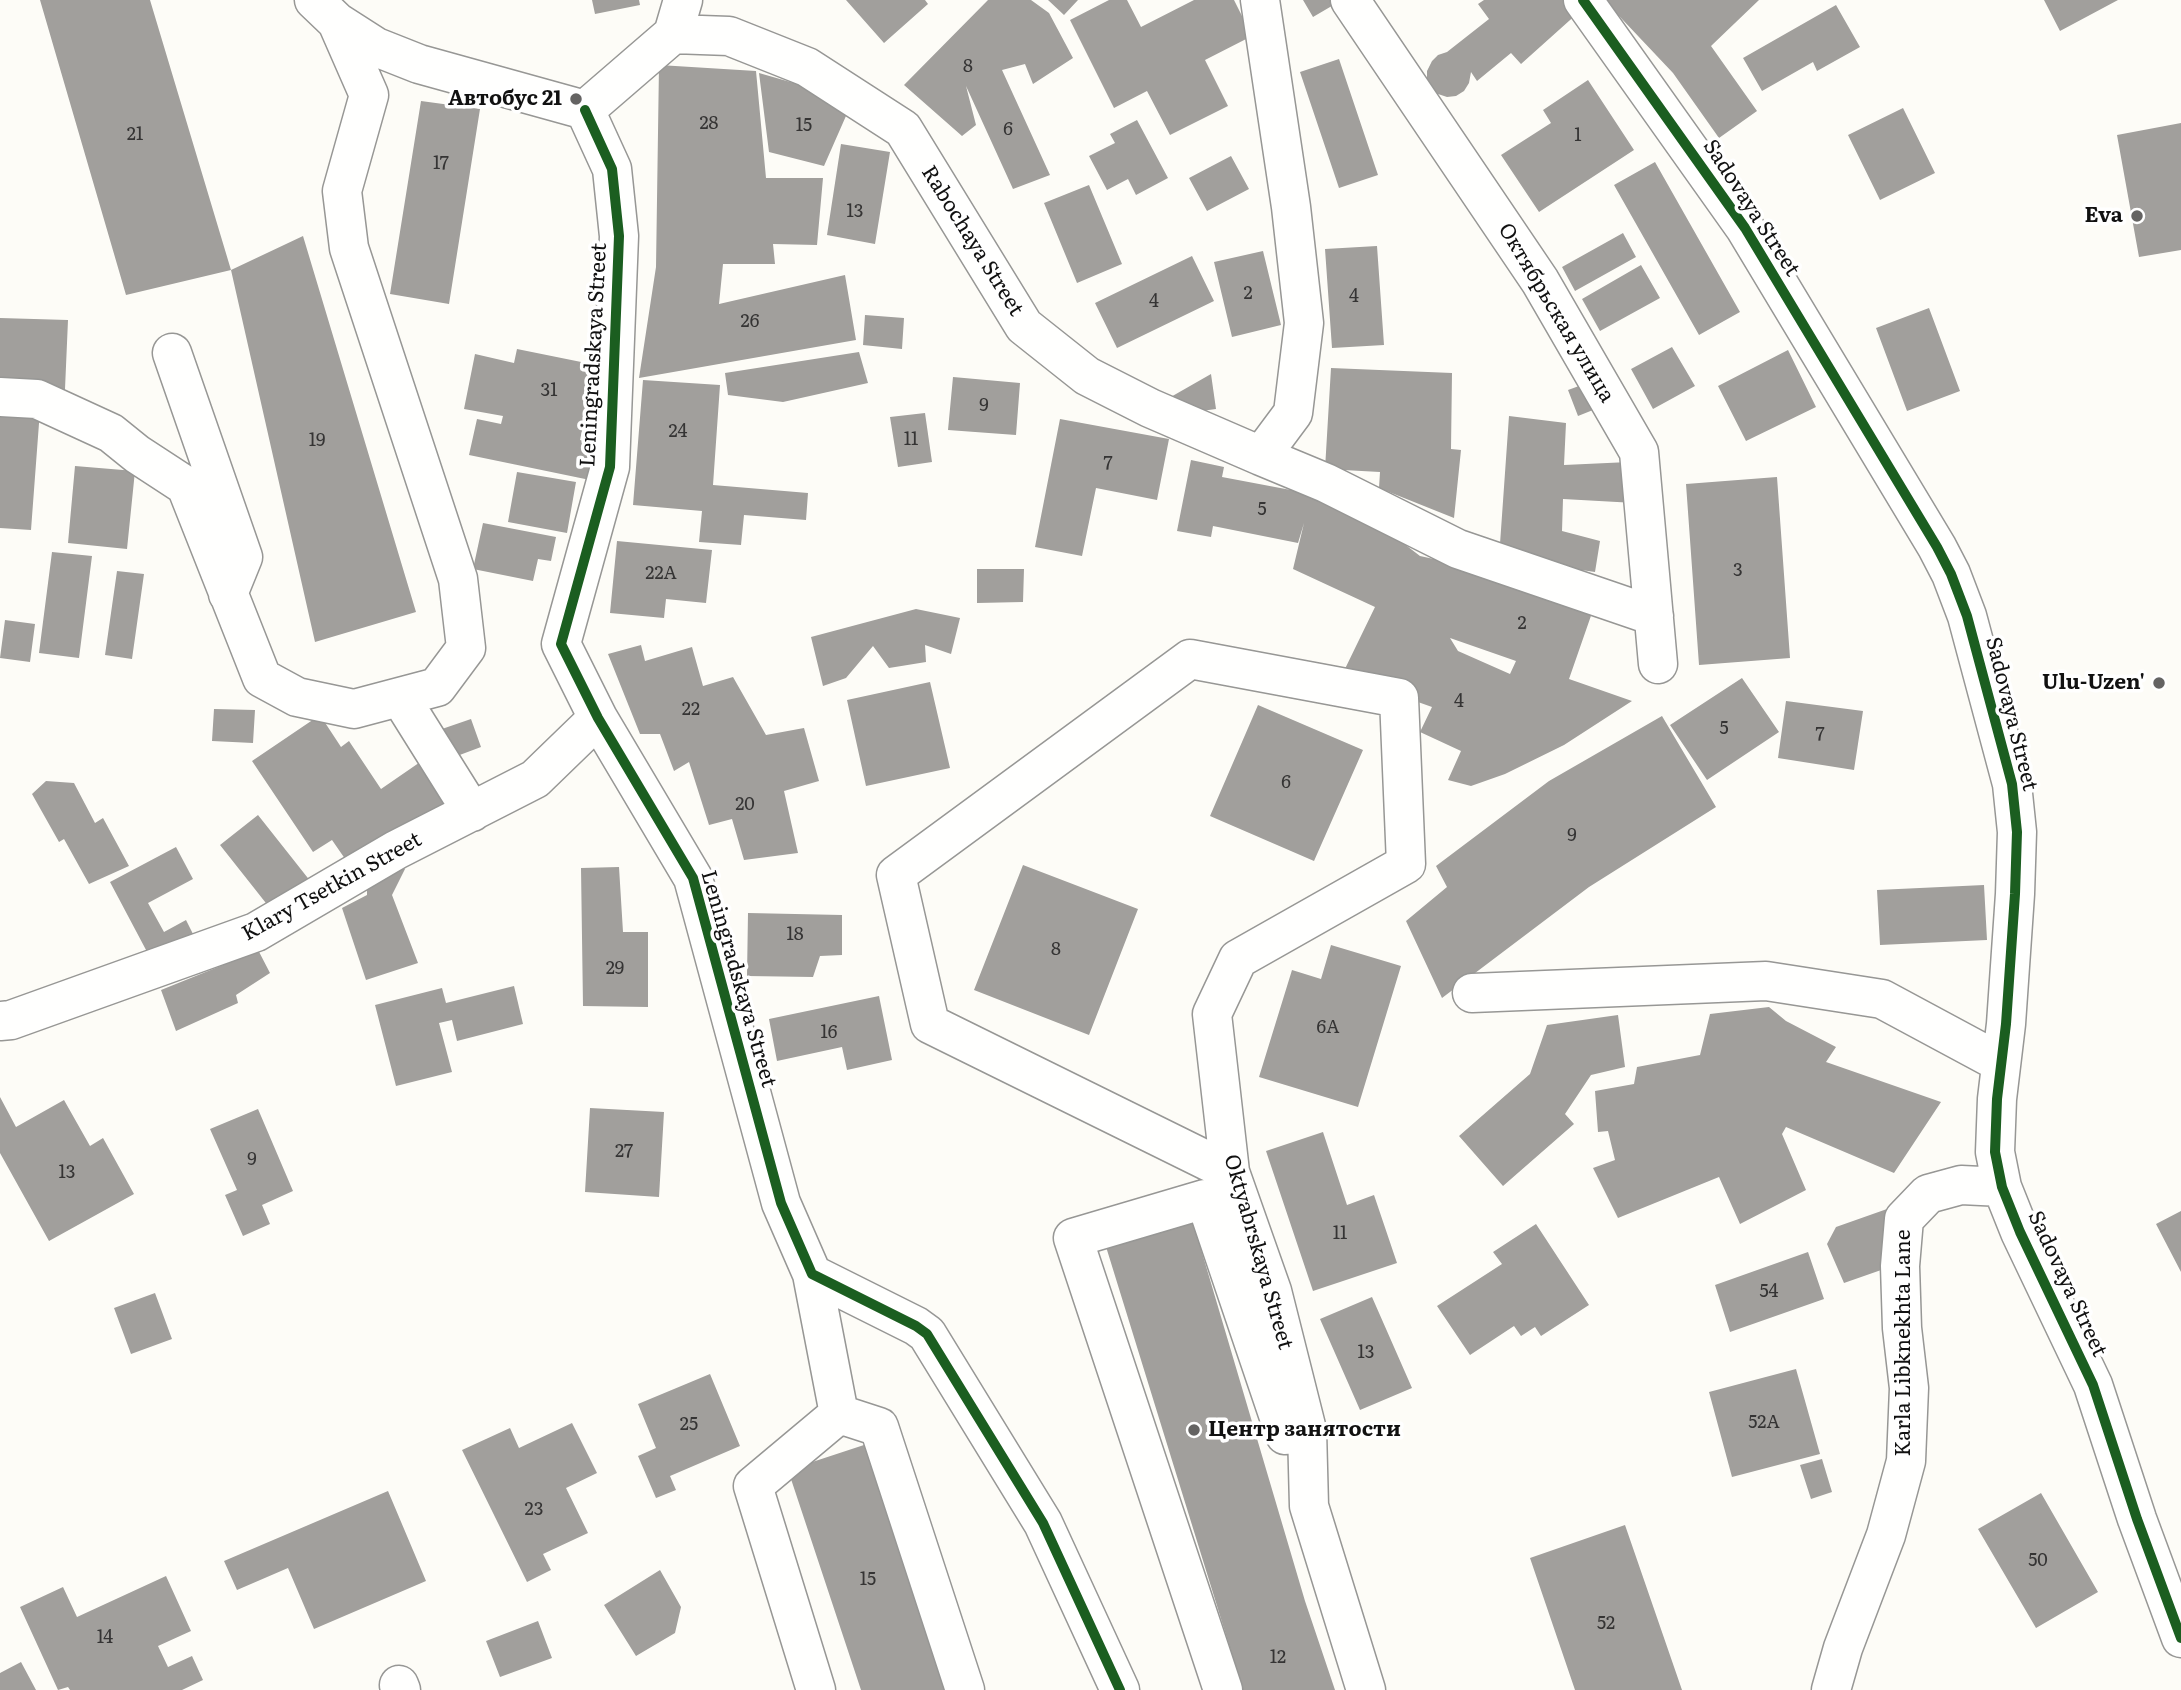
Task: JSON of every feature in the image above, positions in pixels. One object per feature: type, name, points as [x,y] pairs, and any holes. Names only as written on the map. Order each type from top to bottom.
[{"type":"street","points":[[1260,0],[1292,207],[1304,323],[1293,413],[1261,456]]},
{"type":"street","name":"Октябрьская улица","points":[[1350,0],[1540,281],[1639,452],[1658,663]]},
{"type":"street","name":"Sadovaya Street","points":[[1583,0],[1745,228],[1951,574],[1967,616],[2012,784],[2017,832],[2015,894],[1997,1099],[1995,1152],[2002,1187],[2020,1232],[2093,1385],[2137,1520],[2181,1638]]},
{"type":"street","points":[[326,11],[376,47],[419,64],[585,110]]},
{"type":"street","points":[[0,397],[37,399],[111,433],[137,454],[186,486],[262,678],[297,697],[354,709],[437,687],[466,648],[458,579],[349,248],[342,191],[369,95],[326,11]]},
{"type":"street","name":"Rabochaya Street","points":[[585,110],[678,17],[807,67],[904,129],[1024,326],[1087,376],[1150,408],[1326,483],[1458,549],[1654,615]]},
{"type":"street","name":"Leningradskaya Street","points":[[585,110],[612,169],[620,236],[610,467],[561,644],[598,718],[693,878],[781,1203],[812,1274],[838,1414]]},
{"type":"street","points":[[172,354],[243,556],[228,594]]},
{"type":"street","name":"Oktyabrskaya Street","points":[[1230,1172],[930,1024],[896,875],[1190,659],[1399,698],[1406,864],[1238,958],[1212,1014],[1230,1172],[1272,1291],[1307,1430],[1309,1506],[1366,1690]]},
{"type":"street","points":[[400,697],[472,812]]},
{"type":"street","name":"Klary Tsetkin Street","points":[[0,1021],[10,1020],[256,932],[396,850],[535,779],[598,718]]},
{"type":"street","points":[[1472,993],[1766,981],[1882,999],[2001,1063]]},
{"type":"street","name":"Karla Libknekhta Lane","points":[[1831,1690],[1843,1648],[1886,1535],[1906,1461],[1909,1388],[1902,1328],[1900,1266],[1904,1220],[1928,1194],[1961,1185],[2002,1187]]},
{"type":"street","points":[[1223,1690],[1073,1238],[1205,1199],[1309,1506]]},
{"type":"street","points":[[812,1274],[927,1334],[1043,1523],[1120,1690]]},
{"type":"street","points":[[816,1690],[753,1486],[838,1414],[879,1427],[965,1690]]},
{"type":"building","points":[[40,0],[150,0],[231,270],[126,295]]},
{"type":"building","points":[[592,0],[639,0],[640,5],[595,14]]},
{"type":"building","points":[[846,0],[925,0],[928,4],[884,43]]},
{"type":"building","points":[[988,0],[1031,0],[1049,13],[1073,58],[1033,84],[1025,64],[1002,70],[1050,175],[1013,189],[966,86],[976,125],[962,136],[904,85]]},
{"type":"building","points":[[1048,0],[1078,0],[1064,15]]},
{"type":"building","points":[[1109,0],[1127,0],[1141,27],[1194,0],[1234,0],[1252,36],[1205,60],[1228,106],[1170,135],[1147,91],[1114,108],[1070,20]]},
{"type":"building","points":[[1303,0],[1342,0],[1313,17]]},
{"type":"building","points":[[1484,0],[1567,0],[1579,12],[1521,64],[1511,53],[1477,81],[1471,72],[1464,91],[1456,96],[1447,97],[1435,93],[1427,82],[1427,71],[1432,61],[1489,19],[1478,4]]},
{"type":"building","points":[[1604,0],[1759,0],[1711,46],[1757,111],[1719,138],[1673,73]]},
{"type":"building","points":[[2044,0],[2118,0],[2060,31]]},
{"type":"building","points":[[1836,5],[1860,47],[1817,71],[1813,62],[1762,91],[1743,58]]},
{"type":"building","points":[[1339,59],[1378,175],[1339,188],[1300,72]]},
{"type":"building","points":[[659,65],[756,71],[766,178],[823,178],[817,245],[773,244],[775,264],[723,264],[719,304],[845,275],[856,340],[639,378],[656,267]]},
{"type":"building","points":[[759,73],[853,100],[824,166],[769,152]]},
{"type":"building","points":[[1588,80],[1634,150],[1539,212],[1501,155],[1551,123],[1543,110]]},
{"type":"building","points":[[421,101],[480,109],[449,304],[390,294]]},
{"type":"building","points":[[1903,108],[1935,173],[1880,200],[1848,135]]},
{"type":"building","points":[[1137,120],[1168,178],[1136,195],[1128,179],[1107,190],[1089,156],[1115,143],[1110,134]]},
{"type":"building","points":[[2181,123],[2181,250],[2139,257],[2117,135]]},
{"type":"building","points":[[841,144],[890,152],[875,244],[827,235]]},
{"type":"building","points":[[1231,156],[1249,189],[1207,211],[1189,178]]},
{"type":"building","points":[[1655,162],[1740,312],[1699,335],[1614,185]]},
{"type":"building","points":[[1089,185],[1122,264],[1077,283],[1044,203]]},
{"type":"building","points":[[1623,233],[1636,257],[1575,291],[1562,267]]},
{"type":"building","points":[[303,236],[416,612],[315,642],[231,270]]},
{"type":"building","points":[[1377,246],[1384,345],[1332,348],[1325,249]]},
{"type":"building","points":[[1263,251],[1281,325],[1232,337],[1214,262]]},
{"type":"building","points":[[1192,256],[1214,301],[1117,348],[1095,303]]},
{"type":"building","points":[[1641,265],[1660,298],[1600,331],[1582,299]]},
{"type":"building","points":[[1929,308],[1960,391],[1907,411],[1876,328]]},
{"type":"building","points":[[865,315],[904,318],[902,349],[863,345]]},
{"type":"building","points":[[0,318],[68,320],[65,389],[0,386]]},
{"type":"building","points":[[1672,347],[1695,386],[1653,409],[1631,369]]},
{"type":"building","points":[[517,349],[596,365],[580,440],[597,444],[590,480],[469,455],[477,419],[501,424],[503,416],[464,409],[475,354],[514,363]]},
{"type":"building","points":[[1788,350],[1816,407],[1746,441],[1718,386]]},
{"type":"building","points":[[859,352],[868,383],[783,402],[728,395],[725,373]]},
{"type":"building","points":[[1331,368],[1452,373],[1451,449],[1461,450],[1454,518],[1379,488],[1380,472],[1325,469]]},
{"type":"building","points":[[1211,374],[1216,409],[1194,412],[1169,398]]},
{"type":"building","points":[[953,377],[1020,383],[1016,435],[948,430]]},
{"type":"building","points":[[643,380],[720,385],[713,485],[808,493],[806,520],[744,515],[741,545],[699,542],[702,511],[633,505]]},
{"type":"building","points":[[1590,382],[1603,406],[1578,416],[1568,390]]},
{"type":"building","points":[[0,407],[40,410],[31,530],[0,528]]},
{"type":"building","points":[[925,413],[932,462],[898,467],[890,417]]},
{"type":"building","points":[[1509,416],[1566,423],[1564,465],[1629,462],[1635,503],[1563,499],[1562,531],[1600,541],[1595,572],[1499,558]]},
{"type":"building","points":[[1060,419],[1169,439],[1157,500],[1096,488],[1082,556],[1035,547]]},
{"type":"building","points":[[1191,460],[1224,467],[1222,477],[1312,494],[1390,533],[1420,556],[1475,568],[1593,610],[1569,679],[1632,701],[1564,745],[1505,774],[1471,786],[1448,780],[1461,751],[1420,732],[1432,707],[1342,675],[1375,607],[1293,569],[1304,523],[1298,543],[1213,526],[1211,537],[1177,531]],"holes":[[[1450,638],[1516,661],[1510,674],[1458,651]]]},
{"type":"building","points":[[75,466],[135,471],[127,549],[68,543]]},
{"type":"building","points":[[517,472],[576,482],[567,533],[508,522]]},
{"type":"building","points":[[1777,477],[1790,658],[1699,665],[1686,484]]},
{"type":"building","points":[[483,523],[556,537],[551,561],[538,559],[533,581],[473,569]]},
{"type":"building","points":[[617,541],[712,550],[706,603],[666,599],[664,618],[610,613]]},
{"type":"building","points":[[52,552],[92,556],[79,658],[39,653]]},
{"type":"building","points":[[977,569],[1024,569],[1023,602],[977,603]]},
{"type":"building","points":[[117,571],[144,574],[132,659],[105,655]]},
{"type":"building","points":[[916,609],[960,618],[951,654],[925,645],[926,662],[889,668],[873,646],[846,678],[823,686],[811,637]]},
{"type":"building","points":[[5,620],[35,624],[30,662],[0,658]]},
{"type":"building","points":[[641,645],[645,661],[692,647],[703,686],[733,677],[766,735],[804,728],[819,781],[784,791],[798,853],[744,860],[732,819],[709,825],[689,762],[674,771],[660,734],[640,734],[608,654]]},
{"type":"building","points":[[1742,678],[1779,732],[1707,780],[1670,725]]},
{"type":"building","points":[[930,682],[950,768],[866,786],[847,700]]},
{"type":"building","points":[[1786,701],[1863,711],[1854,770],[1778,758]]},
{"type":"building","points":[[1258,705],[1363,750],[1314,861],[1210,816]]},
{"type":"building","points":[[214,709],[255,710],[253,743],[212,741]]},
{"type":"building","points":[[320,715],[341,747],[349,741],[381,789],[426,758],[453,797],[350,866],[332,840],[313,852],[252,761]]},
{"type":"building","points":[[1662,716],[1716,807],[1589,887],[1442,998],[1406,921],[1447,887],[1436,866],[1549,781]]},
{"type":"building","points":[[471,719],[481,747],[449,759],[439,730]]},
{"type":"building","points":[[46,781],[74,783],[95,823],[103,818],[129,866],[89,884],[64,839],[59,842],[32,794]]},
{"type":"building","points":[[258,815],[311,882],[273,912],[220,845]]},
{"type":"building","points":[[176,847],[193,879],[148,903],[164,932],[186,920],[197,942],[154,965],[110,882]]},
{"type":"building","points":[[394,863],[405,869],[392,895],[418,963],[366,980],[342,908],[367,895],[367,879]]},
{"type":"building","points":[[1023,865],[1138,909],[1089,1035],[974,990]]},
{"type":"building","points":[[619,867],[623,932],[648,932],[648,1007],[583,1006],[581,868]]},
{"type":"building","points":[[1984,885],[1987,940],[1880,945],[1877,890]]},
{"type":"building","points":[[748,913],[842,915],[842,955],[820,956],[813,977],[747,976]]},
{"type":"building","points":[[1331,945],[1401,966],[1358,1107],[1259,1077],[1292,970],[1321,979]]},
{"type":"building","points":[[256,946],[270,973],[236,995],[238,1003],[176,1031],[161,990],[223,965]]},
{"type":"building","points":[[514,986],[523,1024],[457,1041],[452,1020],[439,1023],[452,1072],[396,1086],[375,1005],[442,988],[446,1003]]},
{"type":"building","points":[[879,996],[892,1060],[847,1070],[842,1047],[777,1061],[769,1019]]},
{"type":"building","points":[[1769,1007],[1786,1021],[1836,1047],[1826,1062],[1941,1102],[1894,1173],[1786,1127],[1782,1134],[1806,1190],[1740,1224],[1719,1177],[1618,1218],[1593,1168],[1615,1160],[1608,1131],[1598,1132],[1595,1091],[1634,1084],[1637,1067],[1700,1055],[1710,1014]]},
{"type":"building","points":[[1618,1015],[1625,1067],[1591,1075],[1565,1114],[1574,1124],[1503,1186],[1459,1136],[1530,1074],[1547,1025]]},
{"type":"building","points":[[0,1097],[16,1127],[64,1100],[90,1146],[103,1138],[134,1194],[49,1241],[0,1153]]},
{"type":"building","points":[[590,1108],[664,1112],[659,1197],[585,1192]]},
{"type":"building","points":[[258,1109],[293,1191],[262,1205],[270,1224],[243,1236],[225,1195],[237,1190],[210,1129]]},
{"type":"building","points":[[1323,1132],[1347,1205],[1374,1195],[1397,1263],[1313,1291],[1266,1151]]},
{"type":"building","points":[[1887,1209],[1895,1231],[1884,1269],[1844,1283],[1827,1244],[1836,1227]]},
{"type":"building","points":[[2181,1211],[2181,1272],[2156,1224]]},
{"type":"building","points":[[1190,1212],[1305,1601],[1335,1690],[1243,1690],[1103,1237]]},
{"type":"building","points":[[1536,1224],[1589,1305],[1541,1336],[1535,1327],[1521,1336],[1514,1326],[1470,1355],[1437,1306],[1502,1264],[1493,1252]]},
{"type":"building","points":[[1808,1252],[1824,1299],[1730,1332],[1715,1285]]},
{"type":"building","points":[[155,1293],[172,1339],[131,1354],[114,1308]]},
{"type":"building","points":[[1372,1297],[1412,1388],[1360,1410],[1320,1319]]},
{"type":"building","points":[[1796,1369],[1820,1454],[1732,1477],[1709,1392]]},
{"type":"building","points":[[710,1374],[740,1446],[670,1476],[676,1490],[656,1498],[638,1456],[656,1448],[638,1404]]},
{"type":"building","points":[[572,1423],[597,1473],[566,1488],[588,1533],[543,1554],[551,1570],[527,1582],[462,1450],[510,1428],[519,1448]]},
{"type":"building","points":[[867,1444],[947,1690],[861,1690],[788,1470]]},
{"type":"building","points":[[1822,1459],[1832,1492],[1811,1499],[1800,1465]]},
{"type":"building","points":[[388,1491],[426,1581],[314,1629],[288,1568],[237,1590],[224,1561]]},
{"type":"building","points":[[2041,1493],[2098,1592],[2036,1628],[1978,1529]]},
{"type":"building","points":[[1625,1525],[1682,1690],[1575,1690],[1530,1558]]},
{"type":"building","points":[[660,1570],[681,1607],[675,1633],[636,1656],[604,1605]]},
{"type":"building","points":[[166,1576],[191,1631],[158,1646],[168,1667],[192,1656],[203,1680],[182,1690],[70,1690],[68,1687],[58,1690],[20,1607],[63,1587],[77,1617]]},
{"type":"building","points":[[538,1621],[552,1658],[500,1677],[486,1641]]},
{"type":"building","points":[[21,1662],[36,1690],[0,1690],[0,1673]]},
{"type":"cycle path","points":[[1583,0],[1745,228],[1937,547],[1967,616],[2012,784],[2017,832],[2006,1024],[1997,1099],[1995,1152],[2002,1187],[2020,1232],[2093,1385],[2137,1519],[2181,1638]]},
{"type":"cycle path","points":[[585,110],[612,169],[619,236],[610,467],[561,644],[598,718],[693,878],[781,1203],[812,1274],[927,1334],[1043,1523],[1120,1690]]},
{"type":"place","name":"Автобус 21","points":[[576,99]]},
{"type":"place","name":"Eva","points":[[2137,216]]},
{"type":"place","name":"Ulu-Uzen'","points":[[2159,683]]},
{"type":"place","name":"Центр занятости","points":[[1194,1430]]}]
